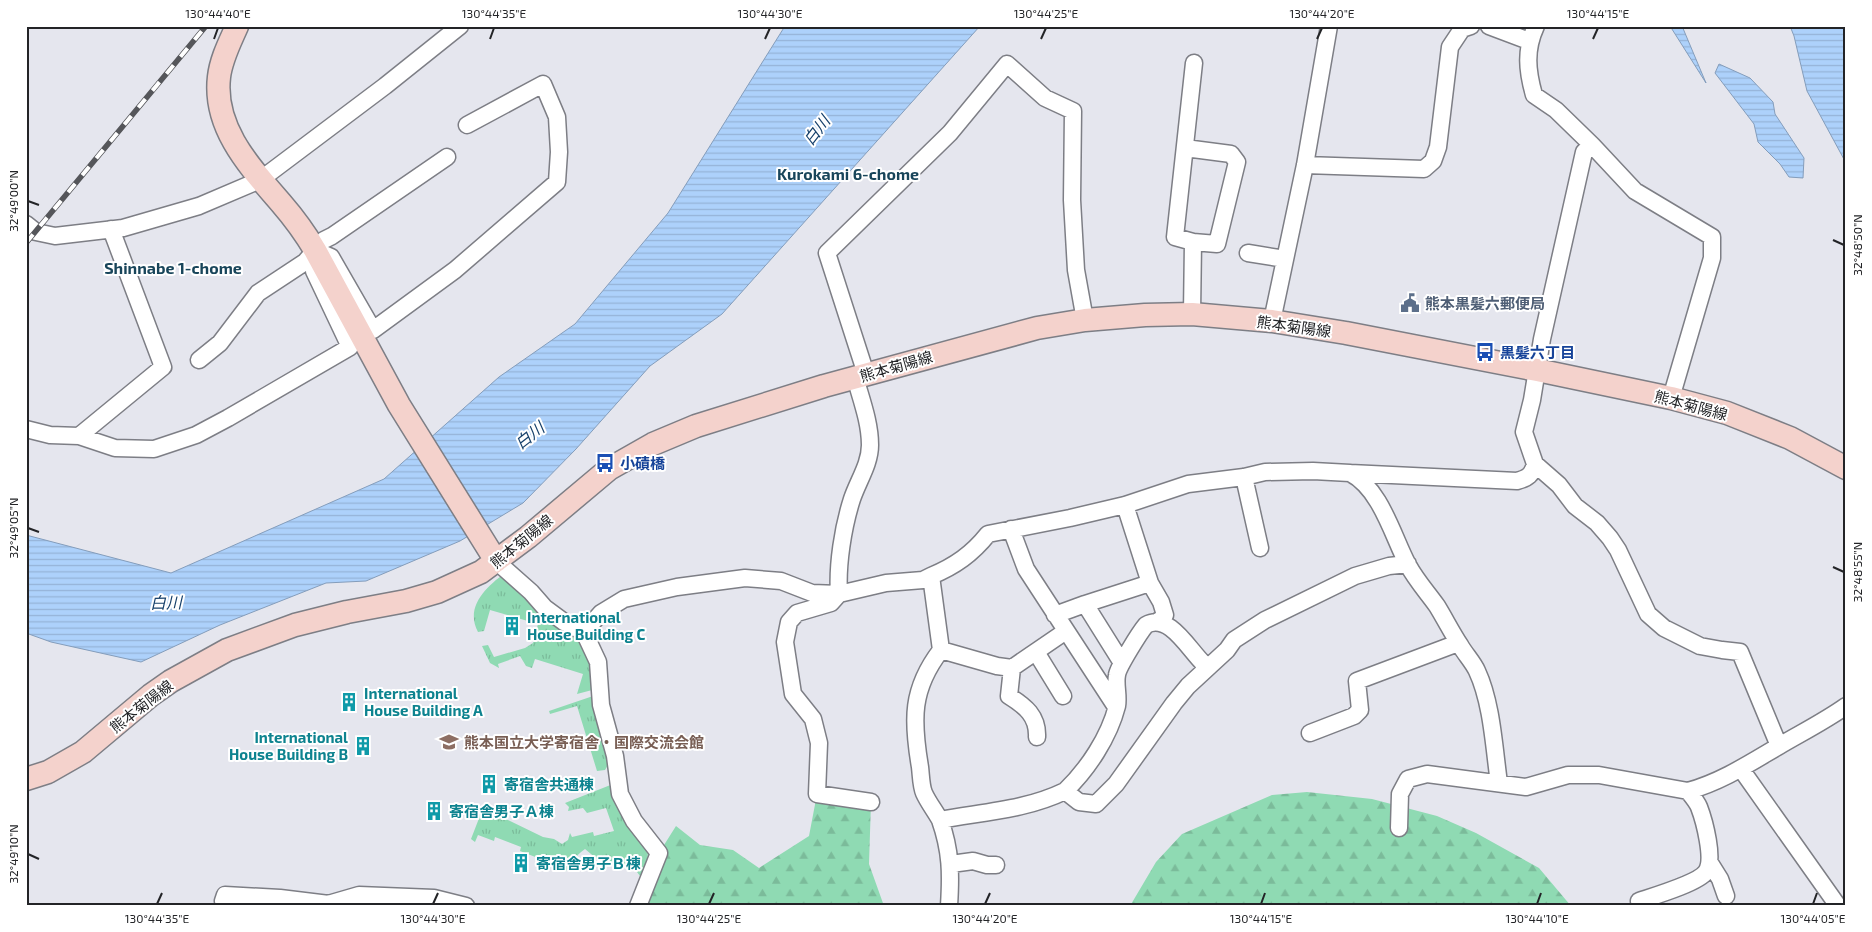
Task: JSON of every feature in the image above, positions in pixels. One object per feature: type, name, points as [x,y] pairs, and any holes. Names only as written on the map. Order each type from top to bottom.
[{"type":"main road","points":[[237,26],[219,76],[220,112],[233,141],[260,180],[301,227],[399,405],[496,561]]},
{"type":"main road","name":"熊本菊陽線","points":[[26,779],[48,772],[83,752],[158,690],[227,650],[295,625],[347,612],[406,601],[437,592],[481,572],[528,537],[609,469],[653,444],[704,423],[861,375],[1038,328],[1085,320],[1145,315],[1192,314],[1272,321],[1440,350],[1671,398],[1727,413],[1790,438],[1846,468]]},
{"type":"street","points":[[26,224],[36,232],[55,236],[123,228],[199,206],[260,180],[385,86],[460,26]]},
{"type":"street","points":[[1272,321],[1305,165],[1329,26]]},
{"type":"street","points":[[1305,165],[1424,168],[1433,161],[1438,146],[1450,46],[1462,29],[1471,26]]},
{"type":"street","points":[[1489,26],[1533,33],[1528,74],[1534,95],[1556,110],[1592,144],[1635,191],[1712,238],[1712,258],[1671,398]]},
{"type":"street","points":[[1184,148],[1231,154],[1237,162],[1217,244],[1175,238],[1184,148],[1194,63]]},
{"type":"street","points":[[872,802],[817,794],[819,743],[813,719],[792,694],[785,642],[789,622],[797,613],[830,603],[839,594],[838,580],[844,534],[852,499],[868,459],[870,445],[861,375],[827,253],[950,133],[1007,64],[1045,98],[1074,111],[1072,200],[1076,270],[1085,320]]},
{"type":"street","points":[[315,250],[331,257],[373,330],[456,270],[556,182],[559,152],[557,117],[543,84],[467,126]]},
{"type":"street","points":[[1592,144],[1584,152],[1524,432],[1535,464],[1558,485],[1575,506],[1597,523],[1610,538],[1618,550],[1648,614],[1664,628],[1700,646],[1740,652],[1779,746]]},
{"type":"street","points":[[199,360],[220,343],[258,293],[305,262],[324,240],[447,157]]},
{"type":"street","points":[[79,436],[163,367],[111,229]]},
{"type":"street","points":[[1192,314],[1193,242]]},
{"type":"street","points":[[26,429],[50,435],[79,436],[115,448],[154,449],[196,435],[350,347],[314,271],[315,250]]},
{"type":"street","points":[[1248,253],[1285,259]]},
{"type":"street","points":[[584,632],[601,613],[624,599],[677,587],[745,578],[781,581],[812,593],[839,594],[886,583],[924,580],[960,562],[988,534],[1125,505],[1188,484],[1244,477],[1265,472],[1313,471],[1517,481],[1528,477],[1533,472],[1535,464]]},
{"type":"street","points":[[1350,473],[1359,478],[1374,497],[1388,520],[1408,564],[1477,670],[1484,691],[1498,783]]},
{"type":"street","points":[[1244,477],[1260,548]]},
{"type":"street","points":[[940,820],[1037,803],[1065,790],[1085,769],[1104,736],[1116,707],[1118,700],[1116,679],[1122,663],[1146,625],[1158,621],[1165,615],[1161,602],[1150,583],[1125,505]]},
{"type":"street","points":[[1011,530],[1026,569],[1116,707]]},
{"type":"street","points":[[496,561],[531,592],[545,608],[564,622],[584,632],[598,662],[601,705],[615,756],[620,794],[634,821],[659,853],[638,906]]},
{"type":"street","points":[[1065,790],[1079,802],[1096,804],[1116,784],[1174,702],[1227,650],[1234,640],[1265,620],[1356,576],[1389,566],[1408,564]]},
{"type":"street","points":[[931,576],[941,650],[930,665],[917,696],[914,711],[916,744],[923,792],[940,820],[946,836],[951,864],[950,906]]},
{"type":"street","points":[[1055,615],[1150,583]]},
{"type":"street","points":[[1084,604],[1122,663]]},
{"type":"street","points":[[1158,621],[1178,634],[1204,664],[1205,670]]},
{"type":"street","points":[[941,650],[997,666],[1012,668],[1066,631]]},
{"type":"street","points":[[1310,733],[1354,716],[1360,710],[1357,681],[1458,643]]},
{"type":"street","points":[[1036,652],[1063,696]]},
{"type":"street","points":[[1012,668],[1009,696],[1025,707],[1035,720],[1037,737]]},
{"type":"street","points":[[1399,828],[1400,794],[1408,779],[1427,774],[1526,787],[1568,775],[1598,775],[1688,791],[1700,788],[1741,768],[1846,706]]},
{"type":"street","points":[[1741,768],[1838,906]]},
{"type":"street","points":[[1688,791],[1699,806],[1707,838],[1710,863],[1720,879],[1726,896]]},
{"type":"street","points":[[951,864],[973,861],[996,865]]},
{"type":"street","points":[[1639,901],[1691,882],[1706,872],[1710,863]]},
{"type":"street","points":[[228,906],[223,901],[225,895],[280,898],[333,905],[359,896],[434,898],[466,906]]},
{"type":"green space","points":[[508,571],[574,632],[589,651],[596,689],[577,694],[583,674],[535,659],[532,668],[526,666],[520,656],[498,664],[499,668],[490,663],[482,646],[488,645],[494,657],[525,648],[533,643],[538,624],[490,610],[484,631],[478,632],[474,622],[476,605],[486,590]]},
{"type":"green space","points":[[596,695],[608,765],[605,770],[597,771],[577,706],[550,714],[549,711]]},
{"type":"green space","points":[[613,784],[648,852],[643,880],[634,868],[628,865],[608,866],[585,849],[565,872],[560,870],[561,867],[520,851],[521,847],[495,837],[494,841],[478,835],[475,842],[471,839],[483,808],[543,837],[554,839],[562,844],[568,840],[570,833],[572,837],[593,832],[594,836],[614,831],[606,808],[587,813],[583,808],[568,811],[569,807],[565,803]]},
{"type":"green space","points":[[1307,792],[1372,799],[1437,816],[1476,833],[1539,868],[1571,906],[1130,906],[1156,862],[1182,834],[1272,795]]},
{"type":"green space","points":[[817,794],[871,802],[869,864],[884,906],[638,906],[659,853],[676,826],[700,845],[733,850],[759,868],[809,836]]},
{"type":"water","name":"白川","points":[[785,26],[980,26],[722,314],[650,366],[576,449],[523,503],[460,541],[366,581],[326,583],[220,625],[141,662],[51,642],[26,633],[26,535],[171,573],[384,479],[499,377],[575,324],[668,213]]},
{"type":"water","points":[[1670,26],[1682,26],[1706,83]]},
{"type":"water","points":[[1790,26],[1846,26],[1846,163],[1807,91]]},
{"type":"water","points":[[1719,64],[1750,78],[1773,102],[1775,114],[1804,158],[1803,178],[1789,177],[1780,164],[1758,142],[1754,124],[1715,73]]},
{"type":"railway","points":[[26,243],[206,26]]},
{"type":"place","name":"熊本黒髪六郵便局","points":[[1410,303]]},
{"type":"place","name":"黒髪六丁目","points":[[1485,352]]},
{"type":"place","name":"小磧橋","points":[[605,463]]},
{"type":"place","name":"International House Building C","points":[[512,626]]},
{"type":"place","name":"International House Building A","points":[[349,702]]},
{"type":"place","name":"熊本国立大学寄宿舎・国際交流会館","points":[[449,742]]},
{"type":"place","name":"International House Building B","points":[[363,746]]},
{"type":"place","name":"寄宿舎共通棟","points":[[489,784]]},
{"type":"place","name":"寄宿舎男子Ａ棟","points":[[434,811]]},
{"type":"place","name":"寄宿舎男子Ｂ棟","points":[[521,863]]},
{"type":"district","name":"Kurokami 6-chome","points":[[848,173]]},
{"type":"district","name":"Shinnabe 1-chome","points":[[173,267]]}]
